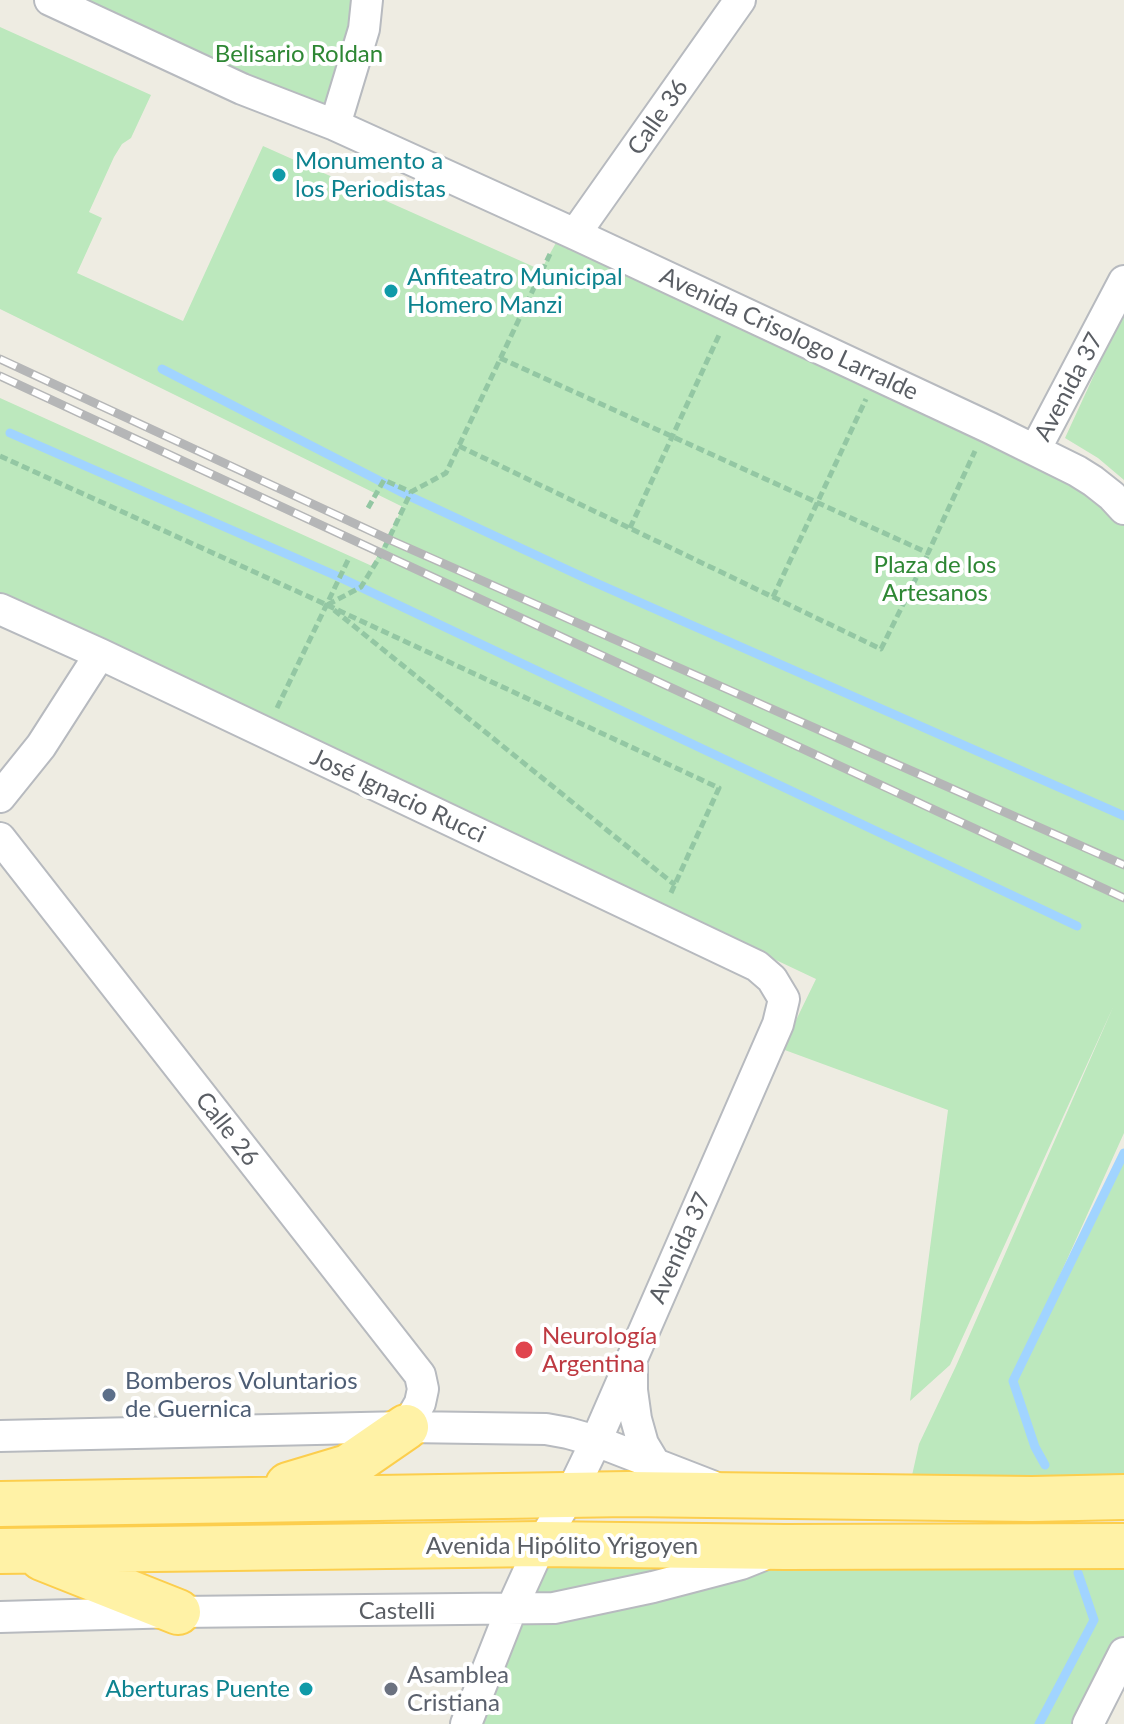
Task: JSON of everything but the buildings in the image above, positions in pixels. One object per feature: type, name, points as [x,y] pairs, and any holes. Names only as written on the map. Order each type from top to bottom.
[{"type":"main road","points":[[227,1500],[348,1467],[406,1427]]},
{"type":"main road","name":"Avenida Hipólito Yrigoyen","points":[[0,1504],[628,1494],[1016,1499],[1124,1497]]},
{"type":"main road","name":"Avenida Hipólito Yrigoyen","points":[[10,1550],[541,1544],[1124,1546]]},
{"type":"main road","points":[[10,1550],[178,1612]]},
{"type":"street","name":"Avenida Crisologo Larralde","points":[[50,0],[242,89],[335,125],[564,241],[1061,462],[1093,481],[1124,509]]},
{"type":"street","points":[[335,125],[364,29],[367,0]]},
{"type":"street","name":"Calle 36","points":[[564,241],[740,0]]},
{"type":"street","name":"Avenida 37","points":[[1035,450],[1124,281]]},
{"type":"street","name":"José Ignacio Rucci","points":[[0,609],[757,966],[772,979],[784,999]]},
{"type":"street","points":[[0,797],[41,746],[100,654]]},
{"type":"street","name":"Calle 26","points":[[0,838],[420,1375],[423,1389],[420,1403],[406,1427]]},
{"type":"street","name":"Avenida 37","points":[[466,1724],[541,1544],[570,1495],[596,1441],[778,1024],[784,999]]},
{"type":"street","points":[[632,1358],[636,1419],[643,1444],[655,1464]]},
{"type":"street","name":"Avenida Hipólito Yrigoyen","points":[[0,1436],[406,1427],[546,1429],[596,1441],[736,1496]]},
{"type":"street","name":"Castelli","points":[[0,1617],[554,1608],[741,1564],[785,1547]]},
{"type":"street","points":[[1088,1724],[1124,1653]]},
{"type":"path","points":[[327,605],[361,587],[382,553],[411,492],[446,473],[500,358],[564,241]]},
{"type":"path","points":[[630,528],[723,326]]},
{"type":"path","points":[[500,358],[928,553]]},
{"type":"path","points":[[773,597],[868,393]]},
{"type":"path","points":[[459,446],[881,649],[978,444]]},
{"type":"path","points":[[0,456],[719,788],[669,896]]},
{"type":"path","points":[[368,508],[384,480],[411,492]]},
{"type":"path","points":[[265,733],[349,558]]},
{"type":"path","points":[[327,605],[675,885]]},
{"type":"green space","name":"Belisario Roldan","points":[[50,0],[367,0],[335,125]]},
{"type":"green space","name":"Plaza de los Artesanos","points":[[0,27],[151,95],[131,138],[122,144],[114,157],[89,212],[102,218],[77,273],[183,321],[263,146],[541,270],[558,239],[1026,453],[1124,517],[1124,1133],[1028,1346],[1124,1152],[1124,1497],[907,1498],[919,1444],[1114,1005],[950,1365],[910,1401],[948,1110],[782,1049],[816,979],[0,593],[0,398],[372,566],[403,507],[0,309]]},
{"type":"green space","points":[[1124,310],[1124,480],[1098,458],[1065,438]]},
{"type":"green space","points":[[541,1544],[1124,1546],[1124,1653],[1088,1724],[466,1724]]},
{"type":"waterway","points":[[162,369],[409,496],[587,579],[1124,816]]},
{"type":"waterway","points":[[10,433],[339,577],[1077,926]]},
{"type":"waterway","points":[[1045,1465],[1035,1447],[1013,1381],[1124,1153]]},
{"type":"waterway","points":[[1039,1724],[1094,1620],[1078,1573]]},
{"type":"railway","points":[[0,359],[388,539],[1124,865]]},
{"type":"railway","points":[[0,376],[1124,898]]},
{"type":"place","name":"Monumento a los Periodistas","points":[[279,175]]},
{"type":"place","name":"Anfiteatro Municipal Homero Manzi","points":[[391,291]]},
{"type":"place","name":"Neurología Argentina","points":[[524,1350]]},
{"type":"place","name":"Bomberos Voluntarios de Guernica","points":[[109,1395]]},
{"type":"place","name":"Aberturas Puente","points":[[306,1689]]},
{"type":"place","name":"Asamblea Cristiana","points":[[391,1689]]}]
